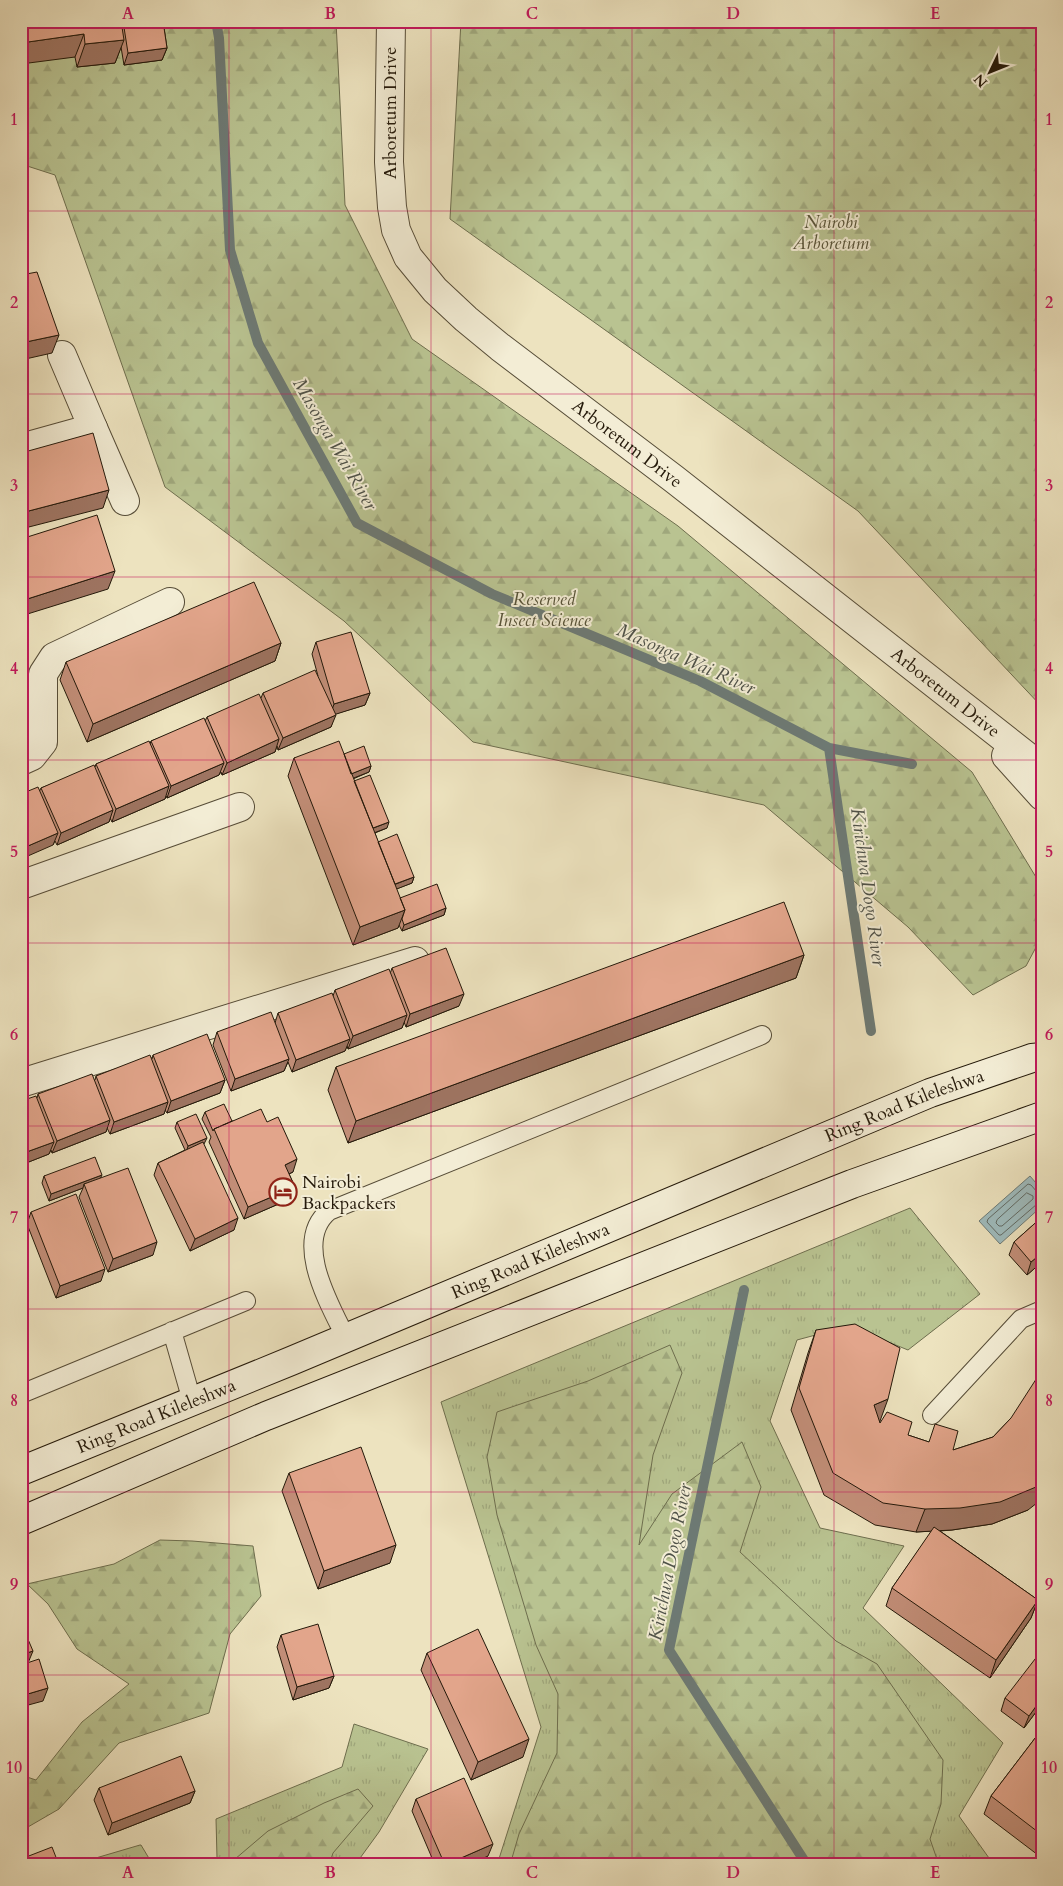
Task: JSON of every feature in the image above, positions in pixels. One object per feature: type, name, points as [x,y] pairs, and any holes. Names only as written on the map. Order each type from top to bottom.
[{"type":"street","name":"Arboretum Drive","points":[[391,21],[389,162],[392,207],[396,230],[408,257],[435,290],[466,320],[500,347],[674,479],[1042,768]]},
{"type":"street","points":[[62,355],[125,501]]},
{"type":"street","points":[[21,448],[93,428]]},
{"type":"street","points":[[21,761],[32,756],[44,742],[43,674],[54,657],[170,602]]},
{"type":"street","points":[[953,698],[1042,796]]},
{"type":"street","points":[[21,885],[240,807]]},
{"type":"street","points":[[21,1083],[415,962]]},
{"type":"street","name":"Ring Road Kileleshwa","points":[[21,1471],[346,1338],[930,1093],[1032,1058],[1042,1057]]},
{"type":"street","points":[[21,1521],[266,1416],[852,1184],[1042,1116]]},
{"type":"lane","points":[[346,1338],[316,1271],[314,1238],[318,1223],[329,1212],[762,1035]]},
{"type":"lane","points":[[21,1394],[246,1301]]},
{"type":"lane","points":[[932,1415],[1021,1320],[1042,1310]]},
{"type":"lane","points":[[172,1330],[192,1401]]},
{"type":"green space","name":"Reserved Insect Science","points":[[21,21],[336,21],[345,205],[412,339],[678,526],[972,772],[1042,887],[1042,936],[1026,966],[973,995],[908,927],[764,805],[473,742],[344,621],[165,487],[55,175],[21,164]]},
{"type":"green space","name":"Nairobi Arboretum","points":[[461,21],[1042,21],[1042,707],[858,511],[450,219]]},
{"type":"green space","points":[[910,1208],[980,1294],[908,1350],[849,1326],[797,1340],[770,1421],[820,1528],[904,1546],[863,1608],[1003,1743],[959,1816],[994,1865],[497,1865],[541,1727],[441,1402]]},
{"type":"green space","points":[[670,1345],[682,1373],[653,1455],[639,1545],[672,1494],[742,1442],[761,1487],[740,1552],[836,1641],[877,1664],[943,1760],[941,1804],[930,1839],[939,1865],[510,1865],[519,1834],[557,1753],[558,1694],[536,1645],[497,1515],[487,1457],[497,1412],[588,1381]]},
{"type":"green space","points":[[160,1540],[253,1546],[261,1596],[230,1634],[209,1713],[119,1743],[59,1809],[21,1831],[21,1775],[36,1780],[82,1722],[129,1684],[77,1649],[48,1604],[27,1584],[114,1564]]},
{"type":"green space","points":[[354,1724],[428,1749],[379,1832],[355,1865],[206,1865],[217,1858],[216,1819],[342,1767]]},
{"type":"green space","points":[[358,1789],[373,1806],[333,1853],[329,1865],[228,1865],[268,1831],[324,1803]]},
{"type":"green space","points":[[140,1845],[153,1865],[72,1865]]},
{"type":"water","points":[[1030,1176],[1042,1190],[1042,1206],[1000,1244],[979,1221]]},
{"type":"building","points":[[21,21],[121,21],[124,40],[85,44],[84,34],[21,43]]},
{"type":"building","points":[[123,21],[163,21],[167,48],[128,53]]},
{"type":"building","points":[[37,272],[59,335],[21,343],[21,275]]},
{"type":"building","points":[[93,433],[109,490],[21,513],[21,453]]},
{"type":"building","points":[[97,515],[115,571],[21,601],[21,539]]},
{"type":"building","points":[[254,582],[281,643],[93,724],[66,662]]},
{"type":"building","points":[[351,632],[370,693],[334,704],[316,642]]},
{"type":"building","points":[[315,670],[336,715],[283,738],[263,693]]},
{"type":"building","points":[[259,694],[279,739],[227,763],[207,717]]},
{"type":"building","points":[[204,718],[224,763],[171,786],[151,741]]},
{"type":"building","points":[[149,741],[169,786],[116,809],[96,764]]},
{"type":"building","points":[[339,741],[405,910],[360,927],[294,758]]},
{"type":"building","points":[[364,746],[371,766],[351,774],[344,754]]},
{"type":"building","points":[[94,765],[113,810],[61,833],[41,788]]},
{"type":"building","points":[[370,775],[389,822],[373,828],[354,781]]},
{"type":"building","points":[[38,787],[58,833],[21,849],[21,794]]},
{"type":"building","points":[[397,834],[414,877],[395,884],[378,842]]},
{"type":"building","points":[[437,884],[446,908],[404,925],[402,919],[405,910],[400,898]]},
{"type":"building","points":[[784,902],[804,955],[356,1121],[336,1067]]},
{"type":"building","points":[[446,948],[464,994],[410,1014],[392,968]]},
{"type":"building","points":[[389,969],[407,1015],[353,1036],[335,990]]},
{"type":"building","points":[[332,993],[350,1039],[296,1060],[278,1013]]},
{"type":"building","points":[[271,1012],[289,1059],[235,1079],[217,1032]]},
{"type":"building","points":[[207,1034],[225,1080],[171,1101],[153,1055]]},
{"type":"building","points":[[150,1055],[168,1102],[114,1122],[96,1076]]},
{"type":"building","points":[[92,1074],[110,1120],[57,1141],[38,1094]]},
{"type":"building","points":[[36,1096],[54,1142],[21,1154],[21,1101]]},
{"type":"building","points":[[224,1104],[232,1121],[213,1131],[205,1112]]},
{"type":"building","points":[[261,1109],[267,1122],[278,1117],[297,1159],[285,1165],[295,1187],[248,1207],[214,1129]]},
{"type":"building","points":[[196,1114],[207,1138],[188,1146],[177,1122]]},
{"type":"building","points":[[203,1142],[238,1218],[195,1239],[158,1163]]},
{"type":"building","points":[[95,1157],[102,1175],[51,1194],[44,1176]]},
{"type":"building","points":[[128,1168],[157,1242],[113,1259],[84,1184]]},
{"type":"building","points":[[76,1194],[105,1269],[60,1286],[31,1212]]},
{"type":"building","points":[[1042,1217],[1042,1253],[1031,1262],[1014,1242]]},
{"type":"building","points":[[855,1324],[900,1348],[888,1399],[874,1405],[880,1423],[887,1412],[912,1422],[908,1435],[929,1442],[935,1424],[958,1431],[953,1450],[993,1437],[1011,1418],[1042,1370],[1042,1483],[1000,1502],[960,1508],[925,1509],[883,1503],[833,1473],[799,1388],[816,1330]]},
{"type":"building","points":[[361,1447],[396,1545],[324,1571],[289,1473]]},
{"type":"building","points":[[934,1527],[1038,1600],[996,1660],[892,1588]]},
{"type":"building","points":[[21,1623],[33,1651],[21,1655]]},
{"type":"building","points":[[318,1624],[334,1676],[297,1687],[281,1635]]},
{"type":"building","points":[[478,1629],[529,1739],[478,1762],[427,1653]]},
{"type":"building","points":[[1042,1650],[1042,1698],[1029,1716],[1005,1698]]},
{"type":"building","points":[[39,1659],[48,1688],[21,1696],[21,1665]]},
{"type":"building","points":[[1042,1729],[1042,1835],[991,1796]]},
{"type":"building","points":[[181,1756],[195,1791],[112,1823],[99,1788]]},
{"type":"building","points":[[464,1778],[493,1844],[445,1865],[416,1799]]},
{"type":"building","points":[[52,1847],[59,1865],[21,1865],[21,1859]]},
{"type":"waterway","name":"Masonga Wai River","points":[[216,21],[219,38],[230,250],[258,343],[357,523],[492,594],[700,681],[829,748],[912,764]]},
{"type":"waterway","name":"Kirichwa Dogo River","points":[[829,748],[871,1031]]},
{"type":"waterway","name":"Kirichwa Dogo River","points":[[744,1290],[669,1650],[807,1865]]},
{"type":"place","name":"Nairobi Backpackers","points":[[283,1192]]}]
